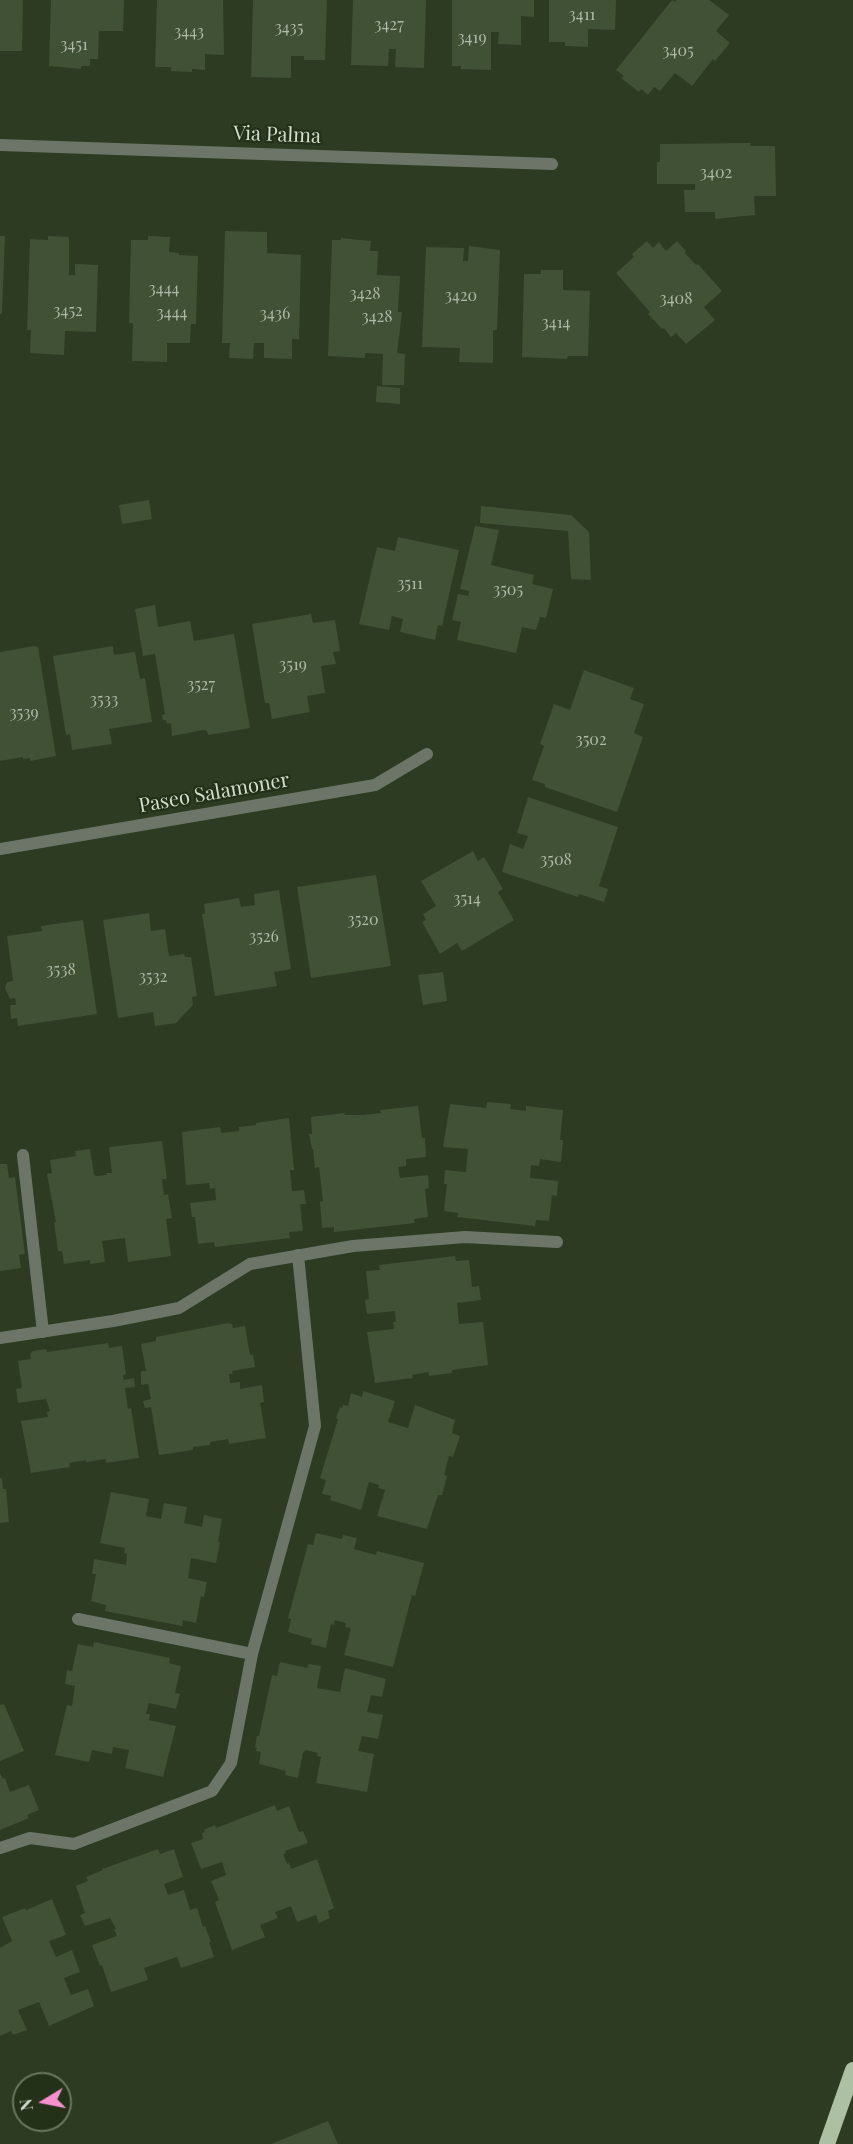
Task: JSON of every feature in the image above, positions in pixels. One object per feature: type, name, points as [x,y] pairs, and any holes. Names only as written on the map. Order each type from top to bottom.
[{"type":"highway","points":[[827,2144],[853,2070]]},
{"type":"street","name":"Via Palma","points":[[0,145],[552,165]]},
{"type":"street","name":"Paseo Salamoner","points":[[0,849],[375,785],[427,754]]},
{"type":"street","points":[[23,1155],[43,1332]]},
{"type":"street","points":[[0,1338],[113,1321],[179,1308],[250,1264],[298,1255],[353,1246],[465,1237],[557,1242]]},
{"type":"street","points":[[0,1848],[30,1838],[74,1844],[212,1791],[231,1763],[252,1654],[315,1426],[298,1255]]},
{"type":"street","points":[[78,1619],[252,1654]]},
{"type":"building","points":[[0,0],[23,0],[22,51],[0,51]]},
{"type":"building","points":[[51,0],[124,0],[123,31],[99,31],[98,59],[90,59],[90,66],[81,66],[81,69],[49,66]]},
{"type":"building","points":[[157,0],[223,0],[224,55],[205,54],[205,70],[171,71],[171,67],[155,67]]},
{"type":"building","points":[[253,0],[327,0],[325,60],[304,60],[304,56],[291,56],[291,78],[251,77]]},
{"type":"building","points":[[353,0],[426,0],[424,68],[395,67],[396,49],[389,49],[388,66],[351,65]]},
{"type":"building","points":[[452,0],[534,0],[534,17],[521,16],[521,45],[498,44],[499,32],[491,32],[491,70],[461,69],[461,66],[452,66]]},
{"type":"building","points":[[549,0],[616,0],[615,30],[588,29],[588,47],[565,46],[565,42],[549,42]]},
{"type":"building","points":[[672,0],[675,2],[676,0],[709,0],[729,15],[716,31],[730,43],[715,61],[713,59],[692,86],[675,73],[660,91],[654,87],[648,95],[641,89],[639,92],[621,78],[624,76],[616,70]]},
{"type":"building","points":[[751,143],[750,146],[775,146],[776,196],[754,196],[755,215],[715,219],[715,212],[685,212],[684,190],[695,190],[695,184],[657,184],[660,144]]},
{"type":"building","points":[[225,231],[267,232],[267,253],[301,255],[299,339],[292,339],[292,359],[264,358],[264,343],[254,343],[253,359],[229,358],[230,343],[222,343]]},
{"type":"building","points":[[0,236],[5,236],[2,314],[0,314]]},
{"type":"building","points":[[48,236],[69,237],[69,275],[75,275],[75,264],[98,265],[96,332],[65,331],[64,355],[30,353],[31,330],[27,330],[30,239],[48,240]]},
{"type":"building","points":[[148,236],[170,237],[169,252],[198,256],[196,324],[191,324],[190,343],[167,343],[167,362],[132,361],[133,323],[129,323],[131,240],[148,240]]},
{"type":"building","points":[[341,238],[371,241],[370,251],[378,251],[377,275],[400,276],[398,312],[402,312],[397,353],[405,354],[404,385],[382,385],[383,354],[365,353],[365,358],[328,356],[332,240],[341,240]]},
{"type":"building","points":[[647,241],[653,248],[659,242],[666,251],[677,241],[686,251],[685,253],[722,291],[704,307],[715,320],[686,344],[676,333],[671,337],[664,328],[662,329],[616,273]]},
{"type":"building","points":[[469,246],[500,250],[497,330],[493,330],[493,363],[459,362],[460,348],[422,347],[426,247],[464,248],[463,261],[468,261]]},
{"type":"building","points":[[541,270],[563,270],[563,290],[590,291],[588,356],[568,356],[567,359],[522,357],[524,274],[541,274]]},
{"type":"building","points":[[377,386],[400,388],[400,404],[376,402]]},
{"type":"building","points":[[149,500],[152,519],[122,524],[119,505]]},
{"type":"building","points":[[481,506],[571,515],[589,532],[591,580],[571,579],[568,531],[480,523]]},
{"type":"building","points":[[475,526],[499,530],[491,565],[534,575],[532,584],[553,589],[546,618],[540,617],[536,630],[522,627],[516,653],[457,640],[461,622],[452,620],[458,594],[468,596],[469,591],[460,589]]},
{"type":"building","points":[[398,537],[459,550],[442,626],[438,625],[435,640],[400,632],[403,619],[392,616],[389,630],[359,624],[377,547],[395,551]]},
{"type":"building","points":[[155,605],[158,627],[190,621],[194,641],[234,634],[250,728],[208,735],[207,731],[203,730],[172,736],[171,723],[167,724],[166,720],[163,720],[162,715],[165,714],[155,654],[143,656],[135,609]]},
{"type":"building","points":[[311,614],[313,623],[335,620],[340,651],[333,652],[336,664],[321,666],[325,693],[307,696],[310,712],[272,719],[269,703],[265,703],[252,624]]},
{"type":"building","points":[[113,646],[114,655],[135,652],[140,679],[145,678],[152,722],[109,729],[112,744],[72,750],[70,734],[66,735],[53,656]]},
{"type":"building","points":[[38,647],[56,756],[30,761],[30,758],[23,759],[23,757],[0,761],[0,652]]},
{"type":"building","points":[[584,670],[634,688],[630,699],[644,704],[634,733],[643,737],[617,812],[545,787],[545,784],[532,780],[544,746],[540,744],[554,704],[570,710]]},
{"type":"building","points":[[528,797],[618,827],[599,886],[608,889],[604,902],[579,894],[578,897],[502,872],[510,844],[523,849],[528,836],[517,833]]},
{"type":"building","points":[[473,851],[478,861],[484,857],[503,889],[498,892],[514,920],[462,951],[457,943],[440,954],[422,922],[426,920],[423,914],[436,906],[421,881]]},
{"type":"building","points":[[376,875],[391,966],[311,978],[297,887]]},
{"type":"building","points":[[279,890],[291,969],[274,972],[277,986],[215,996],[202,914],[205,914],[204,904],[239,898],[241,907],[255,905],[254,894]]},
{"type":"building","points":[[149,913],[151,931],[165,929],[169,956],[184,954],[185,957],[191,957],[197,996],[192,997],[193,1005],[176,1023],[155,1026],[153,1012],[118,1018],[103,920]]},
{"type":"building","points":[[83,920],[97,1014],[18,1026],[17,1018],[11,1019],[10,1005],[16,1005],[15,998],[10,999],[5,988],[7,982],[13,981],[7,936],[42,931],[41,926]]},
{"type":"building","points":[[443,972],[447,1001],[423,1005],[418,975]]},
{"type":"building","points":[[487,1102],[511,1104],[510,1109],[526,1111],[526,1106],[563,1110],[560,1140],[563,1140],[561,1162],[540,1159],[539,1166],[531,1165],[530,1178],[558,1181],[557,1196],[552,1195],[549,1221],[536,1220],[535,1226],[457,1217],[458,1213],[444,1211],[447,1184],[444,1184],[445,1170],[466,1172],[468,1149],[443,1147],[450,1104],[486,1108]]},
{"type":"building","points":[[418,1106],[422,1138],[425,1138],[426,1157],[406,1159],[406,1166],[398,1167],[400,1178],[428,1175],[429,1188],[425,1189],[428,1217],[414,1219],[415,1223],[334,1232],[334,1227],[322,1228],[320,1202],[323,1201],[319,1167],[315,1168],[309,1134],[312,1134],[311,1117],[345,1113],[344,1115],[363,1115],[381,1113],[380,1110]]},
{"type":"building","points":[[289,1118],[294,1170],[290,1170],[292,1191],[304,1190],[306,1204],[300,1204],[303,1231],[289,1232],[290,1238],[215,1247],[214,1242],[198,1244],[195,1217],[192,1217],[190,1203],[216,1200],[215,1188],[210,1189],[209,1183],[186,1185],[182,1132],[220,1127],[221,1133],[239,1131],[239,1127]]},
{"type":"building","points":[[162,1141],[167,1179],[162,1179],[164,1195],[168,1194],[172,1218],[166,1219],[171,1256],[128,1262],[125,1238],[102,1241],[105,1262],[90,1264],[90,1260],[64,1264],[62,1251],[58,1251],[54,1222],[56,1222],[47,1174],[52,1173],[50,1160],[76,1156],[75,1151],[90,1149],[94,1174],[96,1176],[107,1175],[106,1173],[112,1173],[109,1147]]},
{"type":"building","points":[[0,1164],[7,1164],[9,1178],[15,1177],[25,1254],[19,1255],[21,1268],[0,1271]]},
{"type":"building","points":[[455,1256],[456,1261],[469,1260],[472,1287],[479,1286],[481,1300],[457,1303],[459,1324],[483,1322],[488,1365],[429,1376],[428,1372],[412,1375],[413,1378],[375,1383],[367,1332],[394,1329],[393,1322],[396,1322],[395,1311],[367,1314],[365,1300],[369,1299],[366,1271],[380,1270],[379,1265]]},
{"type":"building","points":[[232,1324],[233,1328],[245,1326],[250,1355],[253,1354],[255,1367],[232,1371],[233,1374],[229,1374],[230,1383],[240,1382],[240,1389],[262,1385],[264,1402],[260,1403],[266,1438],[229,1444],[228,1439],[210,1442],[210,1445],[193,1447],[193,1450],[159,1455],[151,1407],[145,1408],[143,1401],[151,1399],[148,1384],[141,1385],[141,1371],[146,1371],[141,1344],[156,1341],[156,1337]]},
{"type":"building","points":[[108,1343],[109,1348],[122,1346],[126,1374],[123,1375],[124,1380],[134,1378],[135,1387],[125,1388],[128,1409],[131,1408],[139,1458],[106,1463],[106,1459],[86,1462],[86,1460],[69,1463],[70,1467],[31,1473],[21,1421],[48,1417],[47,1412],[50,1411],[46,1399],[18,1403],[16,1389],[22,1388],[18,1361],[31,1359],[30,1354],[33,1351],[46,1349],[47,1352]]},
{"type":"building","points":[[363,1391],[395,1401],[388,1422],[408,1428],[415,1405],[455,1420],[452,1433],[460,1436],[453,1457],[449,1456],[442,1495],[438,1495],[427,1529],[377,1516],[385,1490],[378,1488],[379,1485],[369,1482],[361,1510],[330,1500],[331,1496],[322,1494],[326,1480],[320,1478],[340,1407],[348,1406],[351,1393],[362,1397]]},
{"type":"building","points":[[0,1478],[2,1478],[3,1489],[6,1489],[9,1522],[0,1523]]},
{"type":"building","points":[[111,1492],[149,1499],[146,1516],[161,1519],[164,1503],[187,1507],[184,1523],[202,1527],[204,1515],[222,1519],[216,1563],[191,1558],[188,1578],[207,1582],[204,1597],[201,1596],[196,1623],[183,1620],[182,1626],[105,1611],[106,1605],[91,1601],[96,1574],[92,1574],[94,1559],[126,1565],[125,1548],[100,1543]]},
{"type":"building","points":[[316,1533],[342,1539],[343,1535],[357,1538],[354,1549],[376,1555],[377,1551],[424,1563],[415,1596],[412,1595],[393,1667],[344,1655],[351,1628],[345,1627],[346,1623],[335,1620],[334,1625],[331,1624],[326,1648],[311,1644],[312,1639],[288,1632],[291,1619],[288,1618],[308,1544],[313,1545]]},
{"type":"building","points":[[94,1642],[170,1658],[169,1663],[181,1666],[175,1693],[180,1694],[176,1709],[149,1703],[146,1714],[150,1714],[149,1720],[176,1726],[163,1777],[125,1768],[129,1750],[113,1747],[112,1754],[92,1750],[89,1762],[55,1755],[67,1705],[72,1706],[75,1686],[65,1684],[67,1670],[72,1671],[78,1644],[93,1647]]},
{"type":"building","points":[[280,1662],[307,1668],[309,1664],[321,1666],[317,1688],[340,1692],[345,1668],[386,1679],[382,1697],[371,1695],[367,1712],[383,1715],[378,1739],[362,1736],[358,1751],[374,1754],[367,1792],[316,1783],[321,1757],[317,1756],[318,1753],[306,1750],[303,1753],[298,1778],[285,1775],[286,1771],[259,1764],[261,1752],[256,1751],[255,1747],[257,1736],[259,1736],[272,1675],[277,1676]]},
{"type":"building","points":[[4,1704],[24,1751],[0,1761],[0,1705]]},
{"type":"building","points":[[0,1773],[3,1779],[5,1778],[10,1792],[29,1785],[39,1810],[27,1815],[29,1818],[0,1830]]},
{"type":"building","points":[[275,1805],[277,1811],[289,1806],[299,1832],[303,1831],[308,1843],[285,1851],[286,1853],[283,1854],[287,1864],[289,1863],[291,1869],[317,1859],[334,1908],[328,1911],[330,1918],[319,1923],[316,1915],[297,1922],[291,1906],[275,1912],[278,1918],[260,1925],[265,1937],[232,1950],[215,1902],[219,1900],[211,1881],[226,1875],[222,1862],[201,1869],[191,1843],[203,1839],[204,1830],[215,1825],[216,1828]]},
{"type":"building","points":[[158,1849],[160,1854],[174,1849],[183,1877],[164,1884],[168,1895],[184,1890],[190,1910],[197,1908],[211,1942],[209,1942],[214,1957],[181,1968],[177,1957],[144,1968],[148,1980],[111,1992],[92,1945],[117,1936],[114,1929],[116,1929],[110,1918],[85,1926],[80,1915],[85,1913],[76,1886],[88,1881],[86,1877],[102,1869]]},
{"type":"building","points":[[52,1899],[66,1935],[49,1941],[56,1957],[72,1950],[80,1972],[64,1978],[71,1995],[88,1989],[94,2006],[49,2026],[39,2002],[18,2010],[27,2030],[13,2035],[11,2031],[0,2036],[0,1948],[12,1941],[2,1917]]},
{"type":"building","points":[[328,2121],[338,2144],[271,2144]]}]
